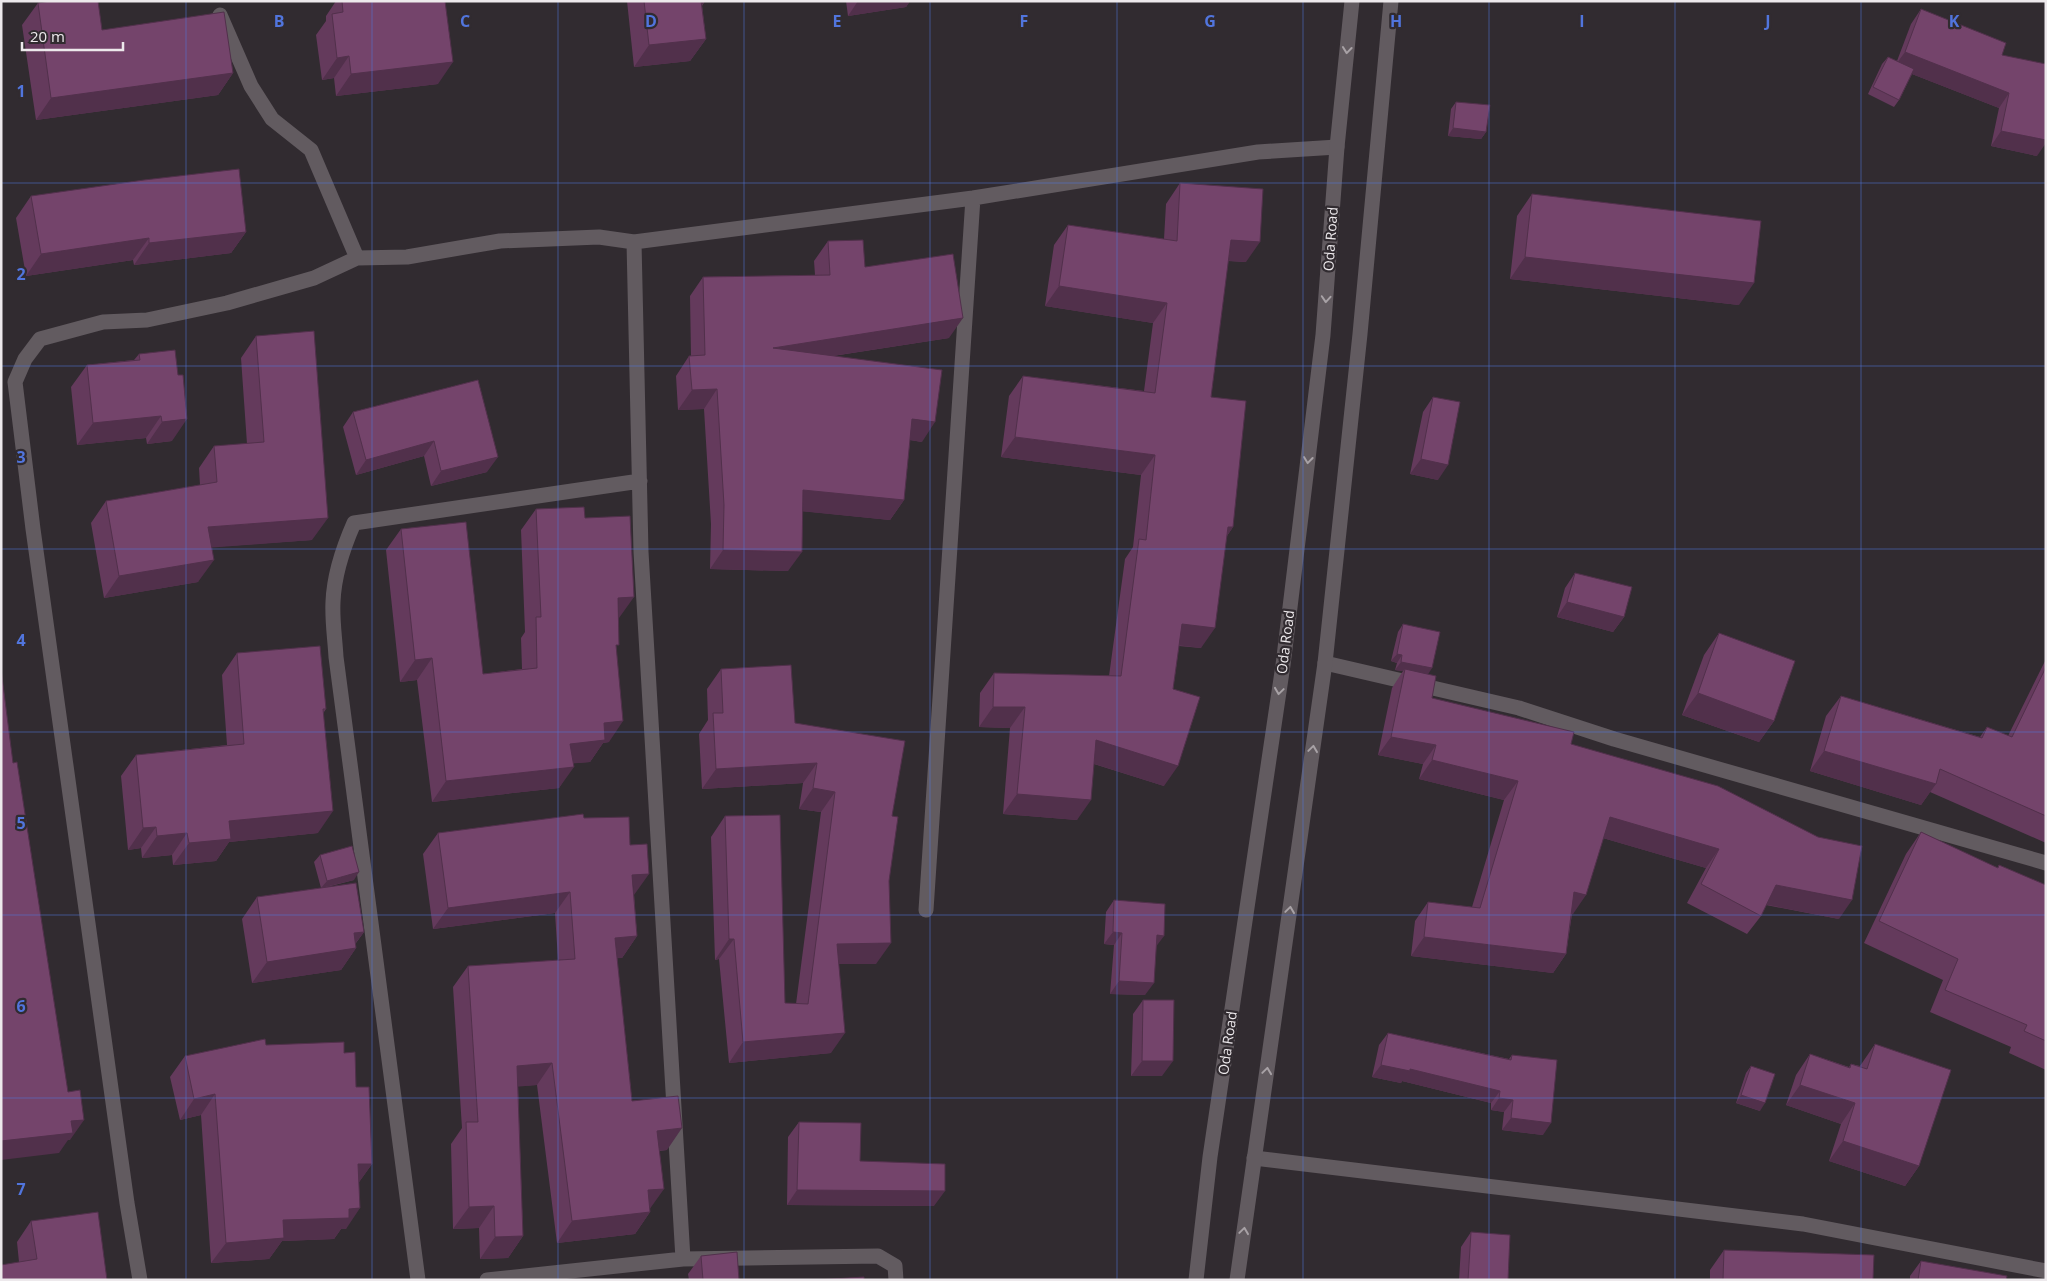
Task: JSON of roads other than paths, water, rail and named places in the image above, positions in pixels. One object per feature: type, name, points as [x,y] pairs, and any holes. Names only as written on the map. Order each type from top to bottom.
[{"type":"street","name":"Oda Road","points":[[1196,1280],[1210,1157],[1284,655],[1323,334],[1337,147],[1352,1]]},
{"type":"street","points":[[1237,1280],[1325,663],[1360,334],[1391,1]]},
{"type":"street","points":[[220,15],[252,86],[272,120],[311,150],[357,258]]},
{"type":"street","points":[[140,1280],[125,1193],[33,529],[15,382],[25,359],[40,339],[103,322],[147,320],[227,303],[314,278],[357,258],[407,257],[500,240],[599,237],[634,242],[973,198],[1258,152],[1337,147]]},
{"type":"street","points":[[926,910],[973,198]]},
{"type":"street","points":[[634,242],[641,552],[683,1259]]},
{"type":"street","points":[[418,1280],[336,657],[333,602],[336,574],[344,546],[354,523],[640,481]]},
{"type":"street","points":[[1325,663],[1519,708],[1614,739],[2046,863]]},
{"type":"street","points":[[1254,1158],[1802,1224],[2046,1271]]},
{"type":"street","points":[[488,1280],[683,1259],[878,1256],[894,1266],[896,1280]]}]
